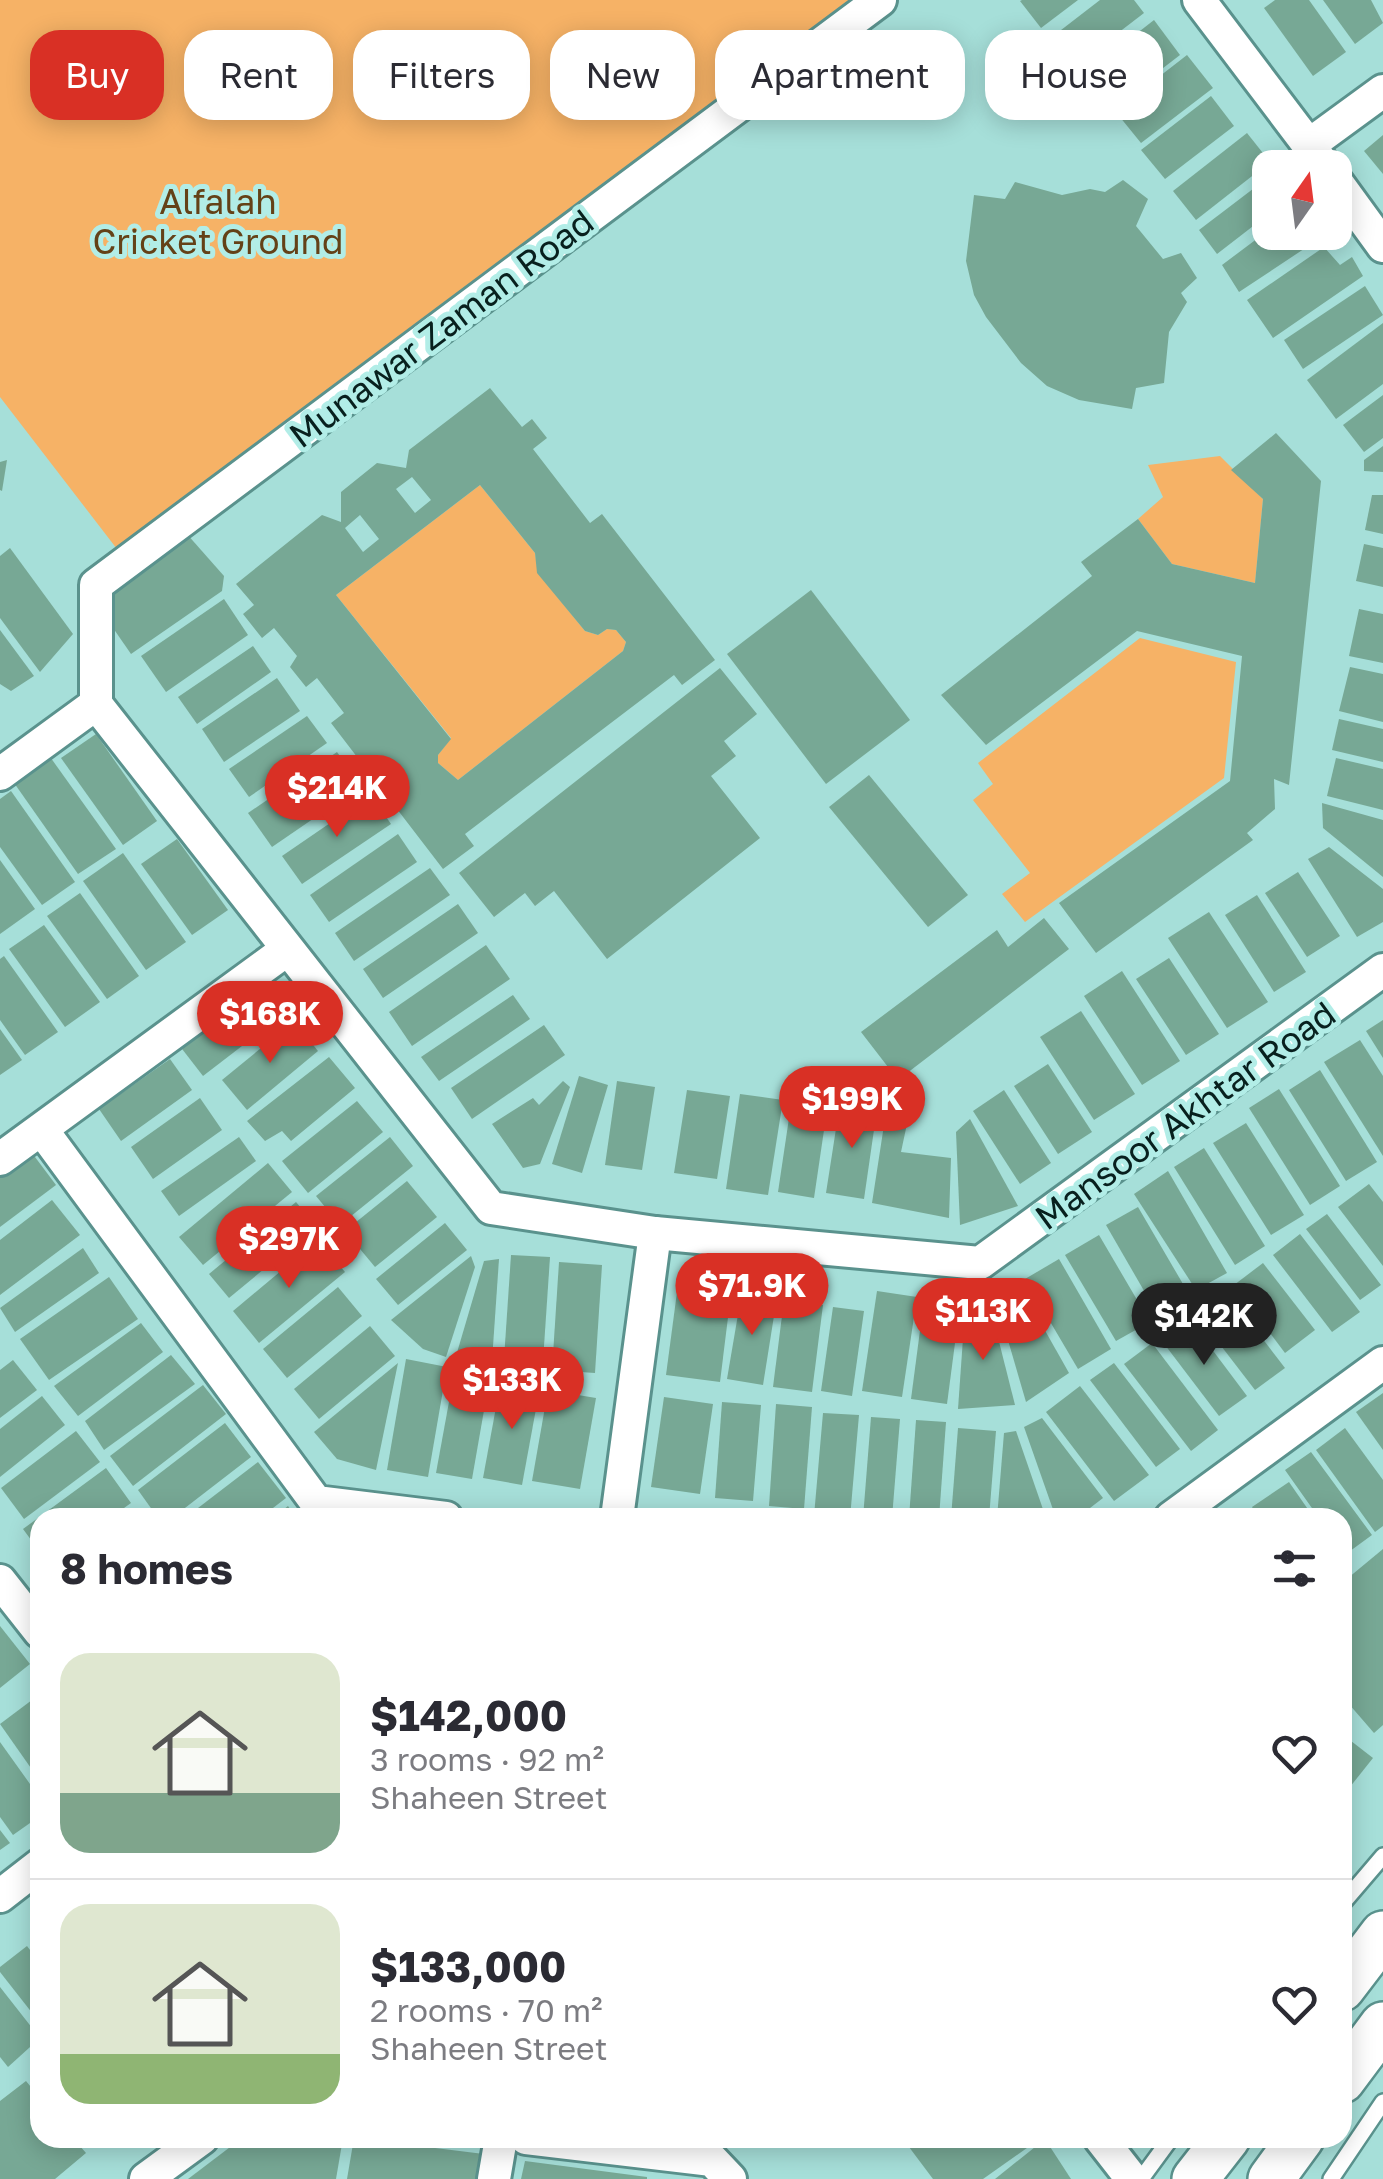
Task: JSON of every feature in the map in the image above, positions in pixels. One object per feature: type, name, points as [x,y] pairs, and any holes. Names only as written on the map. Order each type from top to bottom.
[{"type":"main road","points":[[1352,2067],[1383,2025]]},
{"type":"main road","points":[[1196,2179],[1219,2148]]},
{"type":"main road","points":[[1271,2179],[1294,2148]]},
{"type":"street","name":"Munawar Zaman Road","points":[[96,704],[96,586],[880,0]]},
{"type":"street","points":[[1198,0],[1312,150]]},
{"type":"street","points":[[1323,150],[1383,91]]},
{"type":"street","points":[[1352,203],[1383,246]]},
{"type":"street","points":[[0,774],[96,704]]},
{"type":"street","name":"Mansoor Akhtar Road","points":[[96,704],[491,1208],[655,1233],[980,1264],[1383,970]]},
{"type":"street","points":[[0,1159],[285,950]]},
{"type":"street","points":[[42,1130],[316,1502],[365,1508]]},
{"type":"street","points":[[617,1508],[655,1233]]},
{"type":"street","points":[[1185,1508],[1383,1363]]},
{"type":"street","points":[[0,1581],[30,1619]]},
{"type":"street","points":[[0,1896],[30,1873]]},
{"type":"street","points":[[146,2179],[188,2148]]},
{"type":"street","points":[[494,2179],[499,2148]]},
{"type":"street","points":[[616,2148],[712,2160],[730,2179]]},
{"type":"street","points":[[1108,2148],[1132,2179]]},
{"type":"lane","points":[[1352,1892],[1383,1856]]},
{"type":"lane","points":[[1352,2147],[1383,2102]]},
{"type":"lane","points":[[1141,2179],[1164,2148]]},
{"type":"lane","points":[[1330,2179],[1351,2148]]},
{"type":"green space","name":"Alfalah Cricket Ground","points":[[0,0],[880,0],[840,30],[715,30],[715,120],[719,120],[127,562],[0,397]]},
{"type":"green space","points":[[1220,456],[1263,499],[1255,583],[1172,564],[1138,519],[1163,497],[1148,465]]},
{"type":"green space","points":[[480,485],[535,553],[538,573],[585,631],[598,635],[607,629],[616,630],[626,642],[623,651],[458,780],[438,763],[438,755],[451,738],[336,595]]},
{"type":"green space","points":[[1140,638],[1236,662],[1224,778],[1025,922],[1002,894],[1030,873],[973,800],[993,784],[978,763]]},
{"type":"building","points":[[1022,0],[1078,0],[1041,28],[1020,1]]},
{"type":"building","points":[[1100,0],[1134,0],[1144,13],[1122,30],[1061,30]]},
{"type":"building","points":[[1275,0],[1309,0],[1346,52],[1313,76],[1264,8]]},
{"type":"building","points":[[1323,0],[1371,0],[1383,23],[1355,44]]},
{"type":"building","points":[[1154,20],[1161,30],[1141,30]]},
{"type":"building","points":[[1163,32],[1180,55],[1163,68]]},
{"type":"building","points":[[1187,55],[1213,88],[1141,143],[1122,120],[1163,120],[1163,74]]},
{"type":"building","points":[[1211,96],[1234,126],[1165,179],[1141,150]]},
{"type":"building","points":[[1247,133],[1260,150],[1252,150],[1252,176],[1196,220],[1173,191]]},
{"type":"building","points":[[1383,135],[1383,174],[1364,151]]},
{"type":"building","points":[[1123,180],[1148,199],[1136,226],[1163,259],[1181,253],[1197,278],[1181,293],[1187,302],[1169,332],[1164,383],[1136,388],[1132,409],[1079,400],[1047,386],[1021,363],[974,295],[966,261],[974,195],[1005,199],[1015,182],[1062,195],[1090,189],[1105,192]]},
{"type":"building","points":[[1252,190],[1252,227],[1217,254],[1199,230]]},
{"type":"building","points":[[1252,242],[1252,250],[1302,250],[1239,292],[1222,265]]},
{"type":"building","points":[[1320,250],[1327,250],[1340,265],[1352,257],[1363,276],[1273,338],[1247,300]]},
{"type":"building","points":[[1365,286],[1383,315],[1303,369],[1284,340]]},
{"type":"building","points":[[1383,323],[1383,384],[1336,419],[1307,380]]},
{"type":"building","points":[[490,388],[522,427],[532,419],[547,438],[533,449],[590,523],[602,514],[715,660],[682,685],[674,675],[465,834],[474,846],[443,869],[331,723],[344,713],[317,678],[306,687],[290,667],[297,656],[274,628],[262,638],[243,614],[254,605],[236,584],[322,515],[341,522],[341,492],[377,463],[406,468],[409,450]],"holes":[[[412,477],[431,500],[415,513],[396,489]],[[480,485],[535,553],[537,573],[585,631],[598,635],[607,629],[616,630],[626,642],[623,651],[458,780],[438,763],[438,755],[451,739],[336,595]],[[360,515],[379,539],[363,552],[345,528]]]},
{"type":"building","points":[[1383,395],[1383,438],[1364,452],[1343,425]]},
{"type":"building","points":[[1276,433],[1321,481],[1289,785],[1274,779],[1275,809],[1247,833],[1253,840],[1096,953],[1059,903],[1230,781],[1242,656],[1137,631],[986,745],[941,695],[1092,576],[1081,562],[1138,519],[1172,564],[1255,583],[1263,499],[1231,470]]},
{"type":"building","points":[[1383,446],[1383,472],[1364,471],[1364,460]]},
{"type":"building","points":[[7,460],[2,491],[0,462]]},
{"type":"building","points":[[1372,495],[1383,495],[1383,534],[1365,530]]},
{"type":"building","points":[[186,533],[224,576],[222,591],[131,654],[102,612],[102,598]]},
{"type":"building","points":[[1364,544],[1383,548],[1383,587],[1356,581]]},
{"type":"building","points":[[10,548],[73,634],[40,672],[0,618],[0,556]]},
{"type":"building","points":[[811,590],[910,720],[826,784],[727,654]]},
{"type":"building","points":[[224,599],[248,635],[166,692],[141,656]]},
{"type":"building","points":[[1359,609],[1383,614],[1383,663],[1349,656]]},
{"type":"building","points":[[0,630],[34,676],[11,691],[0,684]]},
{"type":"building","points":[[253,646],[271,672],[197,724],[178,697]]},
{"type":"building","points":[[1350,667],[1383,674],[1383,722],[1339,711]]},
{"type":"building","points":[[720,668],[757,714],[724,741],[736,756],[711,776],[760,838],[607,959],[554,891],[535,906],[525,893],[494,917],[459,873]]},
{"type":"building","points":[[277,678],[300,711],[224,762],[202,729]]},
{"type":"building","points":[[307,716],[327,743],[249,797],[229,769]]},
{"type":"building","points":[[1339,719],[1383,729],[1383,762],[1332,750]]},
{"type":"building","points":[[96,734],[157,821],[123,845],[61,758]]},
{"type":"building","points":[[337,752],[361,786],[272,847],[248,813]]},
{"type":"building","points":[[48,754],[116,849],[78,874],[12,780]]},
{"type":"building","points":[[1336,758],[1383,769],[1383,810],[1327,796]]},
{"type":"building","points":[[869,775],[968,895],[928,927],[829,807]]},
{"type":"building","points":[[11,791],[75,882],[42,905],[0,847],[0,799]]},
{"type":"building","points":[[371,795],[391,824],[302,884],[282,856]]},
{"type":"building","points":[[1322,803],[1383,820],[1383,877],[1323,828]]},
{"type":"building","points":[[398,834],[417,862],[329,922],[310,895]]},
{"type":"building","points":[[177,839],[228,910],[192,935],[141,864]]},
{"type":"building","points":[[1329,847],[1383,889],[1383,922],[1357,937],[1308,859]]},
{"type":"building","points":[[123,853],[186,942],[146,970],[83,881]]},
{"type":"building","points":[[0,860],[35,909],[0,934]]},
{"type":"building","points":[[430,868],[450,895],[354,961],[335,933]]},
{"type":"building","points":[[1298,872],[1340,936],[1307,957],[1265,893]]},
{"type":"building","points":[[80,893],[139,976],[107,999],[47,916]]},
{"type":"building","points":[[1257,895],[1306,972],[1274,992],[1225,915]]},
{"type":"building","points":[[458,904],[478,933],[383,998],[363,969]]},
{"type":"building","points":[[1209,912],[1268,1002],[1227,1028],[1168,938]]},
{"type":"building","points":[[1044,918],[1069,949],[898,1080],[861,1032],[997,930],[1008,947]]},
{"type":"building","points":[[44,925],[100,1002],[65,1027],[9,949]]},
{"type":"building","points":[[486,945],[510,979],[412,1046],[389,1012]]},
{"type":"building","points":[[4,956],[58,1032],[25,1055],[0,1020],[0,959]]},
{"type":"building","points":[[1169,958],[1219,1034],[1186,1055],[1136,979]]},
{"type":"building","points":[[1122,971],[1180,1061],[1142,1085],[1084,996]]},
{"type":"building","points":[[252,989],[276,1020],[203,1076],[179,1045]]},
{"type":"building","points":[[513,995],[530,1019],[439,1081],[421,1057]]},
{"type":"building","points":[[1081,1011],[1135,1094],[1094,1120],[1040,1037]]},
{"type":"building","points":[[1383,1020],[1383,1058],[1366,1031]]},
{"type":"building","points":[[294,1021],[318,1051],[247,1110],[222,1080]]},
{"type":"building","points":[[544,1025],[565,1055],[472,1119],[451,1088]]},
{"type":"building","points":[[0,1029],[22,1060],[0,1075]]},
{"type":"building","points":[[1360,1040],[1383,1076],[1383,1156],[1324,1062]]},
{"type":"building","points":[[329,1057],[355,1088],[291,1141],[282,1131],[265,1141],[247,1121]]},
{"type":"building","points":[[170,1059],[192,1090],[121,1141],[99,1109]]},
{"type":"building","points":[[1048,1064],[1092,1132],[1058,1154],[1014,1086]]},
{"type":"building","points":[[1320,1070],[1377,1162],[1346,1181],[1289,1090]]},
{"type":"building","points":[[579,1076],[608,1085],[582,1173],[552,1164]]},
{"type":"building","points":[[563,1081],[570,1087],[540,1164],[523,1168],[492,1124],[533,1098],[539,1105]]},
{"type":"building","points":[[617,1081],[655,1087],[642,1170],[605,1165]]},
{"type":"building","points":[[1279,1089],[1340,1186],[1310,1205],[1249,1108]]},
{"type":"building","points":[[687,1090],[730,1096],[717,1179],[674,1173]]},
{"type":"building","points":[[1004,1090],[1051,1163],[1020,1184],[973,1111]]},
{"type":"building","points":[[740,1094],[783,1100],[768,1195],[726,1189]]},
{"type":"building","points":[[200,1098],[222,1130],[153,1179],[131,1147]]},
{"type":"building","points":[[792,1098],[828,1103],[814,1198],[778,1192]]},
{"type":"building","points":[[888,1099],[911,1105],[901,1152],[951,1158],[949,1218],[872,1203]]},
{"type":"building","points":[[357,1101],[383,1132],[308,1193],[282,1161]]},
{"type":"building","points":[[840,1103],[877,1109],[864,1199],[826,1193]]},
{"type":"building","points":[[970,1119],[1018,1206],[960,1225],[956,1132]]},
{"type":"building","points":[[1246,1123],[1304,1215],[1271,1235],[1213,1143]]},
{"type":"building","points":[[239,1137],[256,1161],[179,1216],[161,1191]]},
{"type":"building","points":[[390,1137],[413,1166],[340,1225],[316,1196]]},
{"type":"building","points":[[1204,1148],[1265,1246],[1235,1265],[1174,1167]]},
{"type":"building","points":[[32,1153],[56,1185],[0,1227],[0,1177]]},
{"type":"building","points":[[268,1163],[292,1192],[203,1265],[179,1237]]},
{"type":"building","points":[[1168,1171],[1227,1273],[1196,1290],[1134,1194]]},
{"type":"building","points":[[407,1181],[437,1217],[375,1267],[345,1231]]},
{"type":"building","points":[[1369,1184],[1383,1202],[1383,1266],[1338,1207]]},
{"type":"building","points":[[52,1200],[80,1235],[0,1295],[0,1240]]},
{"type":"building","points":[[296,1202],[316,1226],[229,1298],[209,1274]]},
{"type":"building","points":[[1138,1207],[1190,1296],[1158,1315],[1106,1225]]},
{"type":"building","points":[[1327,1214],[1381,1285],[1360,1300],[1306,1229]]},
{"type":"building","points":[[445,1223],[467,1250],[398,1305],[376,1279]]},
{"type":"building","points":[[1300,1234],[1360,1312],[1332,1332],[1273,1255]]},
{"type":"building","points":[[1099,1235],[1150,1322],[1116,1341],[1065,1255]]},
{"type":"building","points":[[318,1240],[345,1272],[259,1343],[233,1311]]},
{"type":"building","points":[[83,1248],[99,1273],[15,1332],[0,1308]]},
{"type":"building","points":[[511,1255],[550,1257],[543,1361],[504,1359]]},
{"type":"building","points":[[471,1256],[475,1267],[446,1357],[423,1349],[391,1320]]},
{"type":"building","points":[[499,1259],[492,1361],[456,1356],[484,1261]]},
{"type":"building","points":[[1059,1259],[1111,1349],[1078,1369],[1025,1279]]},
{"type":"building","points":[[559,1262],[602,1265],[595,1373],[552,1370]]},
{"type":"building","points":[[1263,1263],[1315,1330],[1285,1353],[1234,1285]]},
{"type":"building","points":[[109,1277],[138,1319],[49,1380],[20,1339]]},
{"type":"building","points":[[679,1277],[732,1285],[720,1382],[666,1375]]},
{"type":"building","points":[[1016,1279],[1069,1373],[1026,1402],[998,1306]]},
{"type":"building","points":[[338,1287],[362,1316],[287,1378],[263,1349]]},
{"type":"building","points":[[1225,1290],[1285,1368],[1255,1390],[1195,1312]]},
{"type":"building","points":[[742,1291],[777,1297],[763,1385],[727,1379]]},
{"type":"building","points":[[877,1291],[917,1297],[902,1397],[862,1391]]},
{"type":"building","points":[[784,1300],[823,1305],[812,1392],[773,1387]]},
{"type":"building","points":[[924,1300],[960,1305],[947,1404],[911,1399]]},
{"type":"building","points":[[989,1302],[1015,1405],[958,1409],[965,1310]]},
{"type":"building","points":[[833,1307],[864,1311],[852,1396],[821,1391]]},
{"type":"building","points":[[1190,1320],[1247,1396],[1219,1416],[1162,1341]]},
{"type":"building","points":[[141,1323],[163,1352],[78,1416],[54,1386]]},
{"type":"building","points":[[370,1326],[395,1356],[319,1419],[294,1389]]},
{"type":"building","points":[[1152,1343],[1218,1430],[1191,1451],[1124,1364]]},
{"type":"building","points":[[171,1355],[195,1384],[104,1450],[85,1421]]},
{"type":"building","points":[[406,1359],[447,1367],[428,1477],[387,1470]]},
{"type":"building","points":[[13,1360],[37,1390],[0,1418],[0,1370]]},
{"type":"building","points":[[398,1363],[376,1470],[337,1459],[314,1432]]},
{"type":"building","points":[[1114,1363],[1180,1449],[1156,1467],[1090,1380]]},
{"type":"building","points":[[455,1369],[490,1376],[472,1479],[436,1473]]},
{"type":"building","points":[[501,1380],[540,1387],[522,1485],[483,1478]]},
{"type":"building","points":[[203,1385],[226,1414],[133,1486],[110,1456]]},
{"type":"building","points":[[1080,1386],[1149,1475],[1114,1501],[1046,1412]]},
{"type":"building","points":[[548,1390],[596,1398],[580,1489],[532,1481]]},
{"type":"building","points":[[1383,1393],[1383,1450],[1356,1412]]},
{"type":"building","points":[[42,1396],[65,1425],[0,1477],[0,1429]]},
{"type":"building","points":[[664,1397],[713,1404],[700,1494],[651,1487]]},
{"type":"building","points":[[722,1402],[761,1405],[753,1501],[715,1498]]},
{"type":"building","points":[[776,1404],[812,1407],[804,1508],[769,1506]]},
{"type":"building","points":[[823,1413],[859,1415],[851,1508],[815,1508]]},
{"type":"building","points":[[871,1417],[900,1419],[893,1508],[864,1508]]},
{"type":"building","points":[[1042,1418],[1103,1498],[1090,1508],[1052,1508],[1024,1427]]},
{"type":"building","points":[[916,1420],[946,1422],[940,1508],[910,1508]]},
{"type":"building","points":[[225,1423],[251,1457],[185,1508],[151,1508],[138,1490]]},
{"type":"building","points":[[958,1428],[996,1431],[990,1508],[952,1508]]},
{"type":"building","points":[[1345,1428],[1383,1480],[1383,1526],[1375,1532],[1316,1450]]},
{"type":"building","points":[[76,1431],[100,1462],[39,1508],[30,1508],[30,1514],[24,1519],[1,1488]]},
{"type":"building","points":[[1016,1431],[1043,1508],[998,1508],[1004,1433]]},
{"type":"building","points":[[1311,1452],[1372,1535],[1352,1550],[1352,1508],[1312,1508],[1285,1470]]},
{"type":"building","points":[[258,1462],[286,1498],[273,1508],[198,1508]]},
{"type":"building","points":[[106,1468],[131,1503],[124,1508],[52,1508]]},
{"type":"building","points":[[1289,1482],[1307,1508],[1253,1508]]},
{"type":"building","points":[[1383,1549],[1383,1725],[1374,1733],[1352,1708],[1352,1575]]},
{"type":"building","points":[[0,1626],[30,1664],[0,1688]]},
{"type":"building","points":[[30,1702],[30,1767],[0,1724]]},
{"type":"building","points":[[0,1742],[30,1784],[30,1823],[13,1835],[0,1817]]},
{"type":"building","points":[[1352,1742],[1373,1758],[1352,1784]]},
{"type":"building","points":[[0,1830],[10,1843],[0,1850]]},
{"type":"building","points":[[27,1946],[30,1950],[30,2010],[0,1972],[0,1967]]},
{"type":"building","points":[[0,1987],[30,2025],[30,2047],[8,2067],[0,2057]]},
{"type":"building","points":[[26,2081],[30,2086],[30,2148],[82,2148],[86,2153],[55,2179],[0,2179],[0,2101]]},
{"type":"building","points":[[229,2148],[341,2148],[336,2179],[188,2179]]},
{"type":"building","points":[[352,2148],[435,2148],[492,2155],[488,2179],[347,2179]]},
{"type":"building","points":[[910,2148],[1027,2148],[983,2179],[933,2179]]},
{"type":"building","points":[[1034,2148],[1051,2148],[1071,2179],[995,2179]]},
{"type":"building","points":[[525,2161],[647,2177],[647,2179],[521,2179]]}]
